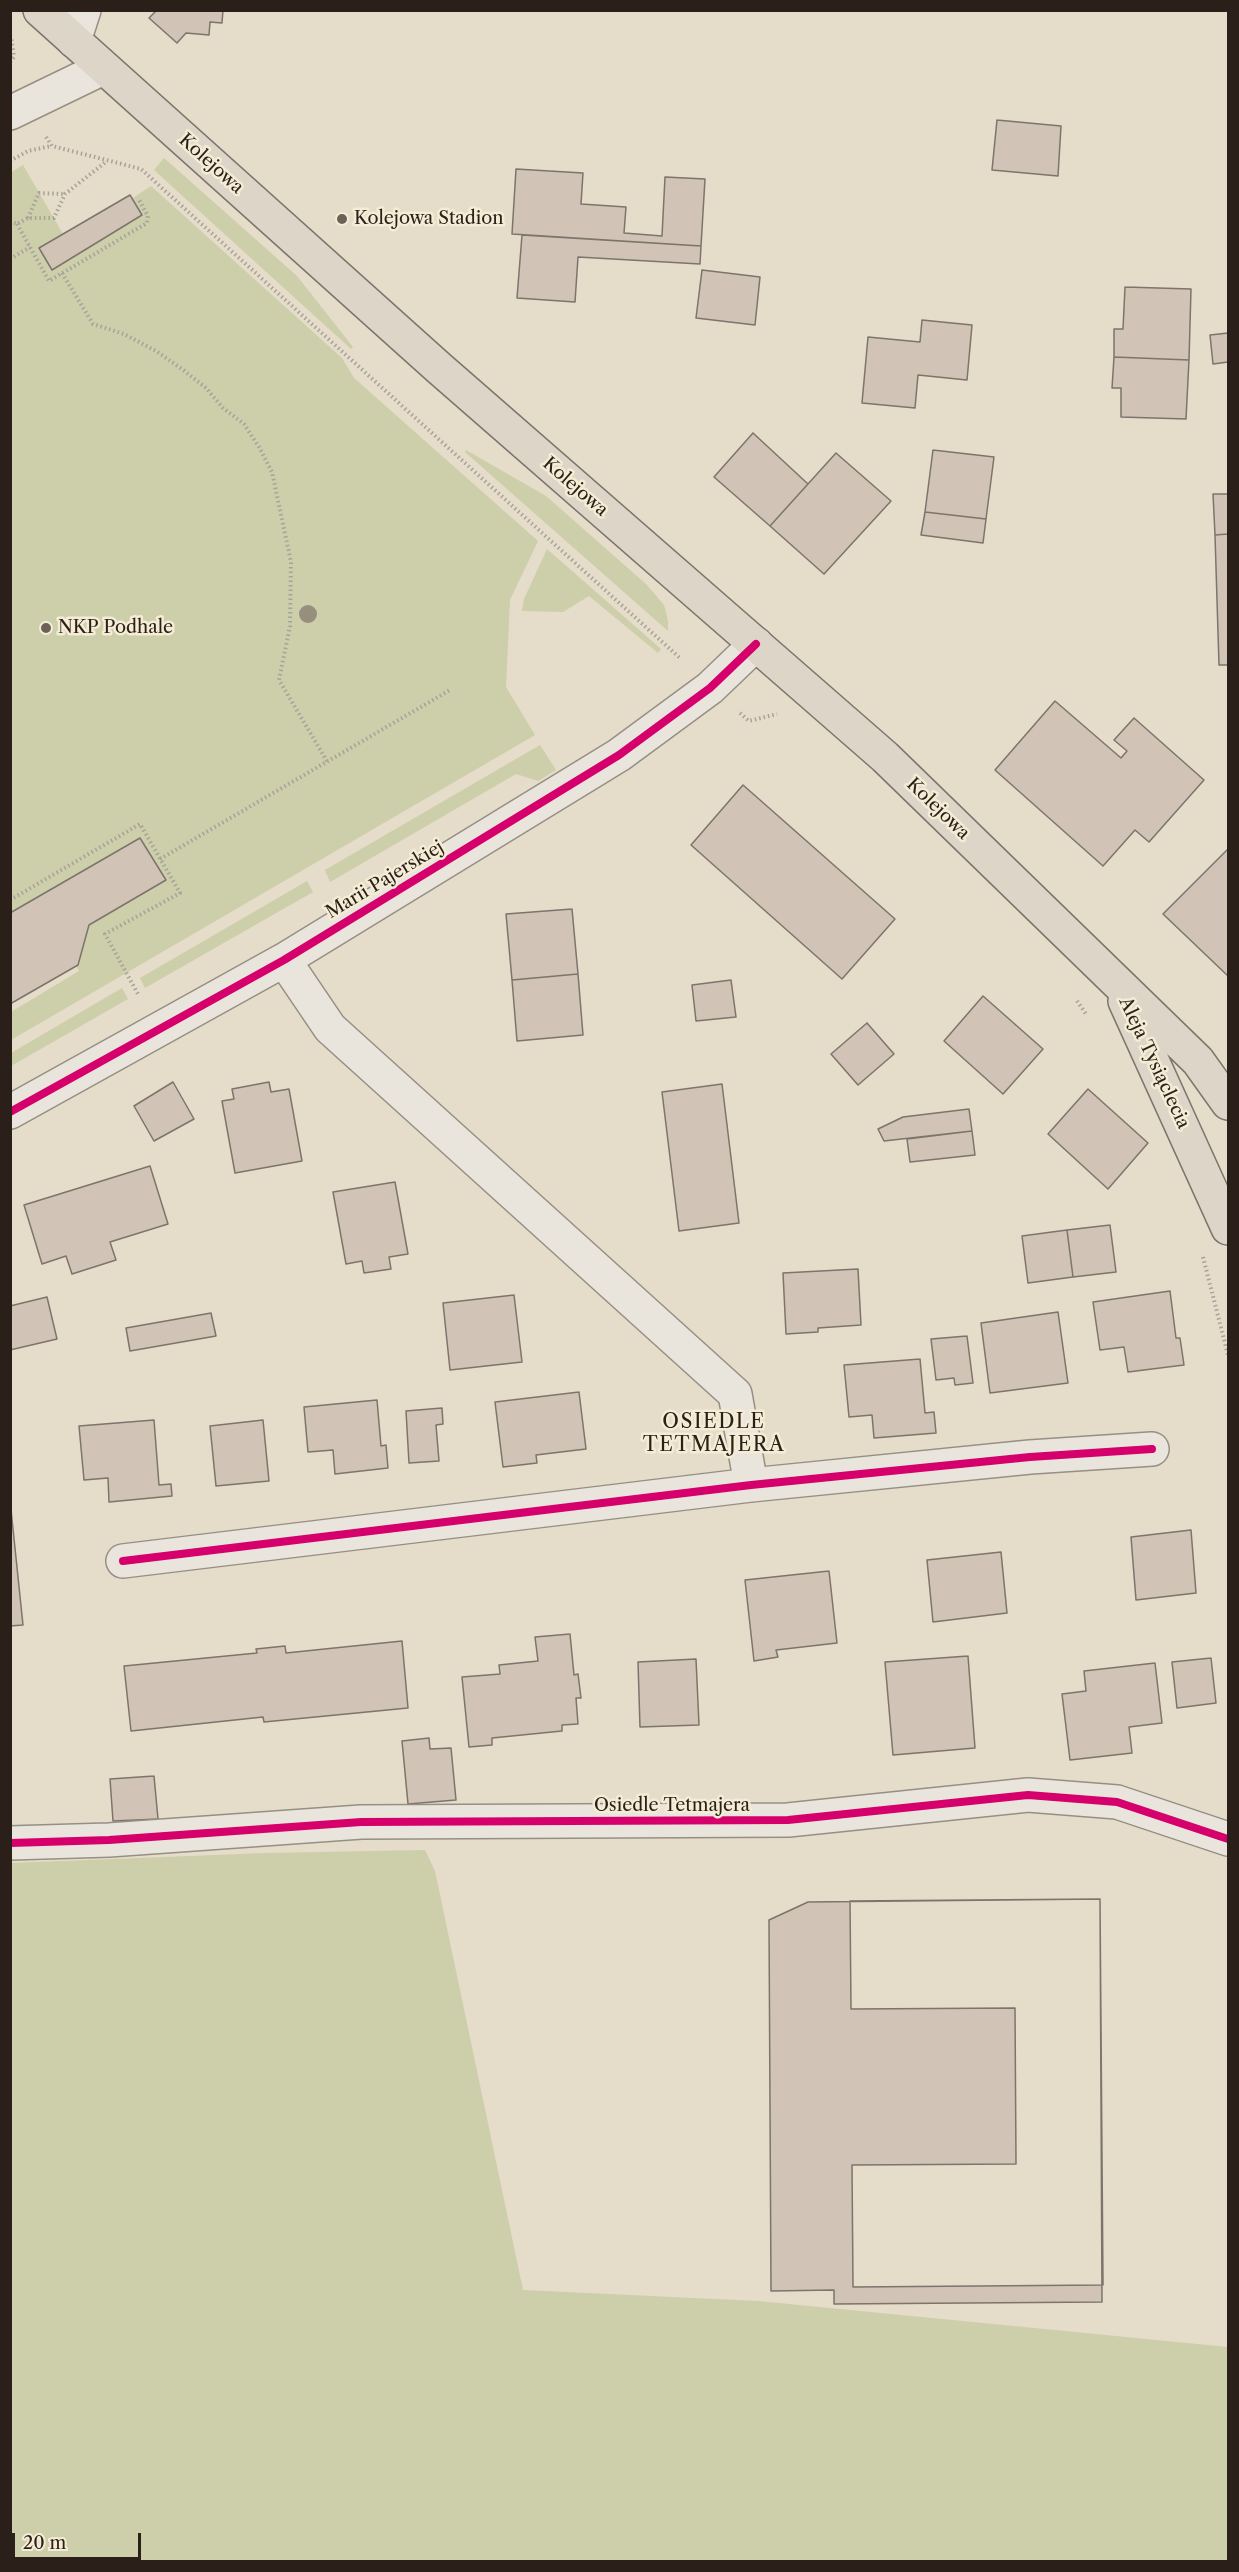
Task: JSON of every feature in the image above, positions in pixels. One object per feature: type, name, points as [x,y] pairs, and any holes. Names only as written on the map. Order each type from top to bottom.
[{"type":"main road","name":"Kolejowa","points":[[40,10],[79,26],[103,68],[448,376],[885,757],[1116,983]]},
{"type":"main road","name":"Aleja Tysiąclecia","points":[[1116,983],[1198,1061],[1228,1103]]},
{"type":"main road","name":"Aleja Tysiąclecia","points":[[1116,983],[1190,1139],[1228,1227]]},
{"type":"street","points":[[10,114],[103,68]]},
{"type":"street","name":"Marii Pajerskiej","points":[[10,1112],[284,960],[619,755],[710,688],[756,644]]},
{"type":"street","points":[[284,960],[330,1028],[735,1394],[751,1485]]},
{"type":"street","points":[[123,1561],[751,1485],[1030,1456],[1152,1449]]},
{"type":"street","name":"Osiedle Tetmajera","points":[[10,1843],[109,1840],[361,1822],[788,1820],[1028,1796],[1117,1802],[1228,1839]]},
{"type":"path","points":[[10,37],[14,57],[10,62]]},
{"type":"path","points":[[10,162],[28,151],[52,146]]},
{"type":"path","points":[[17,224],[28,218],[54,218],[64,194],[107,161]]},
{"type":"path","points":[[28,218],[39,193],[64,194]]},
{"type":"path","points":[[10,221],[17,224],[49,281],[147,223],[148,216],[139,200]]},
{"type":"path","points":[[10,258],[30,247]]},
{"type":"path","points":[[62,273],[93,324],[124,334],[156,351],[182,369],[206,388],[223,408],[244,424],[263,455],[272,472],[291,562],[290,626],[279,680],[328,763]]},
{"type":"path","points":[[160,859],[450,690]]},
{"type":"path","points":[[10,900],[140,824],[180,893],[105,934],[141,1000]]},
{"type":"green space","points":[[164,158],[297,276],[353,347],[351,349],[154,170]]},
{"type":"green space","points":[[23,165],[63,234],[130,195],[133,198],[151,186],[342,358],[354,378],[538,541],[510,600],[506,687],[535,735],[11,1040],[11,1012],[79,971],[76,966],[11,1004],[10,173]]},
{"type":"green space","points":[[466,450],[546,496],[646,584],[664,605],[668,631],[465,452]]},
{"type":"green space","points":[[547,549],[661,649],[658,653],[589,596],[563,612],[522,611],[524,599]]},
{"type":"green space","points":[[540,745],[556,770],[538,781],[516,774],[330,882],[325,870]]},
{"type":"green space","points":[[307,881],[313,892],[145,988],[140,978]]},
{"type":"green space","points":[[122,988],[128,999],[11,1066],[11,1053]]},
{"type":"green space","points":[[425,1850],[435,1871],[523,2290],[758,2301],[1228,2347],[1228,2561],[11,2561],[11,1863],[266,1853]]},
{"type":"building","points":[[157,10],[223,10],[222,23],[210,22],[209,35],[186,33],[177,43],[149,18]]},
{"type":"building","points":[[997,120],[1061,126],[1058,176],[992,170]]},
{"type":"building","points":[[516,169],[583,173],[581,204],[626,207],[624,233],[662,236],[665,177],[705,179],[701,246],[512,234]]},
{"type":"building","points":[[130,195],[142,215],[52,270],[39,248]]},
{"type":"building","points":[[522,235],[701,246],[700,264],[578,257],[575,302],[517,298]]},
{"type":"building","points":[[702,270],[760,277],[755,325],[696,318]]},
{"type":"building","points":[[1125,287],[1191,289],[1189,360],[1114,357],[1114,329],[1123,329]]},
{"type":"building","points":[[922,320],[972,325],[967,380],[918,375],[915,408],[862,403],[868,337],[920,342]]},
{"type":"building","points":[[1228,333],[1228,362],[1213,364],[1210,335]]},
{"type":"building","points":[[1114,357],[1189,360],[1186,419],[1121,417],[1121,388],[1112,388]]},
{"type":"building","points":[[753,433],[808,484],[770,526],[714,477]]},
{"type":"building","points":[[933,450],[994,457],[986,519],[925,512]]},
{"type":"building","points":[[836,453],[891,501],[824,574],[770,526]]},
{"type":"building","points":[[1213,494],[1228,494],[1228,534],[1215,535]]},
{"type":"building","points":[[925,512],[986,519],[983,543],[921,535]]},
{"type":"building","points":[[1228,534],[1228,665],[1219,665],[1215,535]]},
{"type":"building","points":[[1055,701],[1121,758],[1127,751],[1114,740],[1134,718],[1204,780],[1149,842],[1135,830],[1103,866],[995,770]]},
{"type":"building","points":[[743,785],[895,919],[842,979],[691,845]]},
{"type":"building","points":[[140,838],[166,880],[89,925],[78,965],[10,1004],[10,913]]},
{"type":"building","points":[[1228,849],[1228,976],[1163,914]]},
{"type":"building","points":[[572,909],[578,974],[512,980],[506,914]]},
{"type":"building","points":[[578,974],[583,1035],[517,1041],[512,980]]},
{"type":"building","points":[[731,980],[736,1017],[696,1021],[692,985]]},
{"type":"building","points":[[983,996],[1043,1049],[1003,1094],[944,1041]]},
{"type":"building","points":[[867,1023],[894,1054],[858,1085],[831,1054]]},
{"type":"building","points":[[173,1082],[194,1119],[154,1141],[134,1106]]},
{"type":"building","points":[[269,1082],[271,1092],[289,1089],[302,1161],[235,1173],[222,1101],[234,1099],[232,1089]]},
{"type":"building","points":[[722,1084],[739,1223],[679,1231],[662,1092]]},
{"type":"building","points":[[1088,1089],[1148,1143],[1108,1189],[1048,1134]]},
{"type":"building","points":[[969,1109],[972,1131],[884,1141],[878,1129],[903,1117]]},
{"type":"building","points":[[972,1131],[975,1155],[910,1162],[907,1139]]},
{"type":"building","points":[[150,1166],[168,1224],[110,1242],[116,1260],[72,1274],[66,1256],[42,1264],[24,1205]]},
{"type":"building","points":[[395,1182],[408,1254],[389,1257],[391,1269],[364,1273],[362,1261],[346,1264],[333,1192]]},
{"type":"building","points":[[1110,1225],[1116,1272],[1073,1277],[1067,1230]]},
{"type":"building","points":[[1067,1230],[1073,1277],[1028,1283],[1022,1236]]},
{"type":"building","points":[[858,1269],[861,1325],[818,1328],[818,1332],[786,1334],[783,1273]]},
{"type":"building","points":[[1170,1291],[1176,1338],[1180,1338],[1184,1365],[1128,1372],[1124,1347],[1100,1350],[1093,1302]]},
{"type":"building","points":[[514,1295],[522,1362],[450,1370],[443,1303]]},
{"type":"building","points":[[47,1297],[57,1339],[10,1350],[10,1306]]},
{"type":"building","points":[[1058,1312],[1068,1383],[990,1393],[981,1323]]},
{"type":"building","points":[[211,1313],[216,1336],[130,1351],[126,1328]]},
{"type":"building","points":[[967,1336],[973,1383],[955,1385],[954,1378],[936,1380],[931,1339]]},
{"type":"building","points":[[920,1359],[925,1413],[934,1412],[936,1433],[874,1438],[872,1415],[849,1417],[844,1365]]},
{"type":"building","points":[[579,1392],[586,1449],[536,1455],[537,1463],[503,1467],[495,1402]]},
{"type":"building","points":[[377,1400],[381,1446],[386,1445],[388,1468],[335,1474],[333,1450],[308,1452],[304,1407]]},
{"type":"building","points":[[442,1408],[443,1424],[436,1425],[439,1461],[409,1463],[406,1411]]},
{"type":"building","points":[[154,1420],[159,1485],[171,1484],[172,1496],[109,1502],[108,1478],[84,1480],[79,1426]]},
{"type":"building","points":[[263,1420],[269,1481],[216,1486],[210,1426]]},
{"type":"building","points":[[10,1500],[23,1625],[10,1626]]},
{"type":"building","points":[[1191,1530],[1196,1593],[1136,1600],[1131,1537]]},
{"type":"building","points":[[1001,1552],[1007,1613],[933,1622],[927,1560]]},
{"type":"building","points":[[829,1571],[837,1643],[776,1650],[778,1657],[754,1661],[745,1580]]},
{"type":"building","points":[[570,1634],[574,1675],[578,1674],[581,1698],[576,1698],[578,1724],[562,1725],[562,1731],[492,1738],[492,1745],[469,1747],[462,1677],[500,1674],[499,1665],[538,1661],[535,1637]]},
{"type":"building","points":[[402,1641],[408,1708],[264,1722],[263,1717],[131,1731],[124,1666],[257,1653],[256,1649],[285,1646],[286,1653]]},
{"type":"building","points":[[968,1656],[975,1748],[893,1755],[885,1662]]},
{"type":"building","points":[[1211,1658],[1216,1703],[1177,1708],[1172,1662]]},
{"type":"building","points":[[696,1659],[699,1725],[640,1727],[638,1662]]},
{"type":"building","points":[[1155,1663],[1162,1723],[1129,1727],[1132,1753],[1070,1760],[1062,1694],[1086,1691],[1084,1671]]},
{"type":"building","points":[[429,1738],[430,1749],[451,1748],[456,1800],[408,1804],[402,1741]]},
{"type":"building","points":[[154,1776],[158,1819],[113,1821],[110,1779]]},
{"type":"building","points":[[1100,1899],[1103,2285],[853,2287],[852,2165],[1016,2164],[1015,2008],[851,2009],[850,1901]]},
{"type":"building","points":[[1100,1899],[1102,2302],[834,2304],[834,2290],[771,2291],[769,1920],[808,1902]]},
{"type":"cycle path","points":[[10,1112],[284,960],[619,755],[710,688],[756,644]]},
{"type":"cycle path","points":[[123,1561],[751,1485],[1030,1457],[1152,1449]]},
{"type":"cycle path","points":[[10,1843],[109,1840],[361,1822],[788,1820],[1028,1795],[1117,1802],[1228,1839]]},
{"type":"place","name":"Kolejowa Stadion","points":[[342,219]]},
{"type":"place","name":"NKP Podhale","points":[[46,628]]},
{"type":"district","name":"OSIEDLE TETMAJERA","points":[[714,1434]]}]
